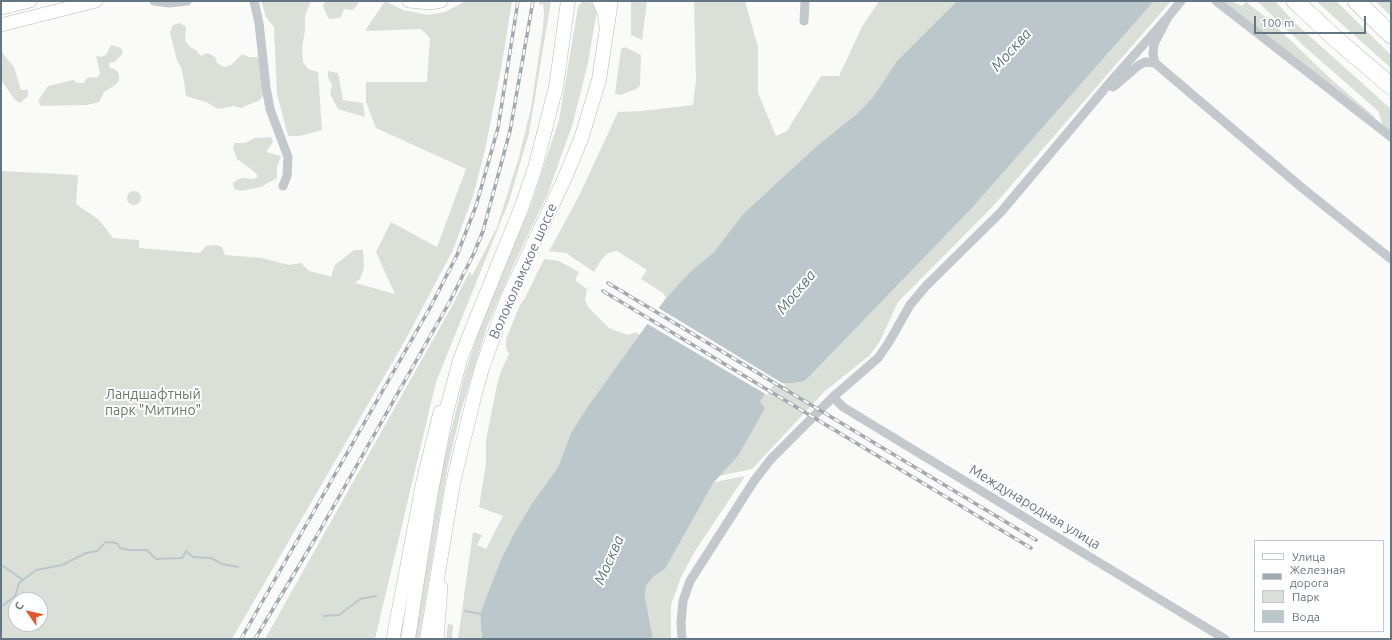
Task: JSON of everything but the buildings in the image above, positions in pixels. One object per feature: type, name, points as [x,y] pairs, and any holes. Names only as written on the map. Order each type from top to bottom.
[{"type":"highway","points":[[1296,1],[1337,40],[1391,86]]},
{"type":"highway","points":[[1356,1],[1391,34]]},
{"type":"main road","points":[[1,8],[30,1]]},
{"type":"main road","points":[[1,25],[96,1]]},
{"type":"main road","points":[[409,1],[430,3],[440,1]]},
{"type":"main road","name":"Волоколамское шоссе","points":[[393,639],[423,481],[439,416],[485,295],[522,206],[535,168],[556,87],[568,1]]},
{"type":"main road","points":[[566,20],[575,1]]},
{"type":"main road","points":[[599,1],[604,12],[607,33]]},
{"type":"main road","name":"Волоколамское шоссе","points":[[427,639],[462,440],[482,368],[508,297],[563,182],[581,139],[598,80],[607,33],[611,1]]},
{"type":"main road","name":"Волоколамское шоссе","points":[[408,639],[439,451],[460,360]]},
{"type":"main road","points":[[437,639],[441,588],[440,566]]},
{"type":"street","points":[[154,1],[170,3],[187,1]]},
{"type":"street","points":[[254,1],[259,23],[270,109],[288,157],[287,176],[283,186]]},
{"type":"street","points":[[804,1],[804,21]]},
{"type":"street","points":[[682,639],[680,623],[683,601],[690,581],[702,560],[754,481],[771,459],[833,397],[878,358],[914,300],[1001,212],[1181,1]]},
{"type":"street","points":[[1216,1],[1391,137]]},
{"type":"street","points":[[1154,63],[1153,48],[1168,17]]},
{"type":"street","points":[[1096,99],[1104,95],[1139,65],[1145,62],[1154,63],[1302,187],[1391,259]]},
{"type":"street","name":"Международная улица","points":[[833,397],[843,407],[1225,639]]},
{"type":"green space","points":[[261,1],[311,1],[305,16],[305,31],[302,47],[303,62],[308,69],[318,72],[322,130],[299,136],[288,136],[277,94],[274,27],[266,17]]},
{"type":"green space","points":[[325,1],[357,1],[359,3],[353,10],[344,9],[341,17],[333,19],[328,18],[323,6]]},
{"type":"green space","name":"Ландшафтный парк \"Митино\"","points":[[385,1],[403,10],[428,15],[445,12],[466,1],[512,1],[501,69],[485,150],[473,196],[453,250],[407,337],[232,639],[1,639],[1,171],[78,175],[76,204],[99,220],[113,238],[139,240],[139,248],[200,253],[206,246],[217,245],[222,247],[225,255],[262,258],[289,265],[301,263],[309,271],[332,277],[335,265],[354,250],[363,250],[364,268],[360,279],[355,283],[395,294],[376,252],[391,222],[437,247],[466,169],[376,128],[366,102],[366,82],[427,82],[430,38],[421,29],[365,31]]},
{"type":"green space","points":[[540,1],[551,1],[529,133],[509,201],[436,382],[375,639],[265,639],[452,306],[470,271],[472,276],[497,227],[519,157],[531,108],[543,27],[543,4],[539,5]]},
{"type":"green space","points":[[590,1],[597,10],[588,63],[572,126],[548,193],[513,266],[487,327],[462,407],[448,465],[419,639],[415,639],[443,464],[465,373],[487,306],[531,205],[559,120],[578,7],[582,2]]},
{"type":"green space","points":[[631,1],[647,1],[642,40],[631,35]]},
{"type":"green space","points":[[694,1],[745,1],[758,47],[758,93],[776,136],[787,131],[821,76],[839,76],[862,27],[879,1],[957,1],[897,61],[873,97],[858,113],[819,144],[743,214],[714,252],[691,271],[666,298],[663,293],[641,279],[647,270],[617,251],[608,253],[601,260],[594,272],[566,253],[549,251],[578,198],[618,112],[642,111],[693,105],[696,80]]},
{"type":"green space","points":[[1154,1],[1171,1],[995,204],[898,302],[880,341],[870,355],[825,391],[752,469],[719,476],[738,456],[760,402],[772,383],[805,381],[972,208]]},
{"type":"green space","points":[[1220,1],[1231,1],[1242,6],[1246,2],[1268,19],[1332,80],[1375,117],[1375,120]]},
{"type":"green space","points":[[1257,1],[1275,1],[1296,24],[1391,109],[1391,132],[1383,126],[1378,111],[1305,47]]},
{"type":"green space","points":[[1316,1],[1336,1],[1391,55],[1391,68]]},
{"type":"green space","points":[[1375,1],[1391,1],[1391,16]]},
{"type":"green space","points":[[180,23],[186,27],[185,41],[190,47],[196,50],[201,56],[208,53],[215,57],[217,63],[224,67],[231,65],[242,54],[249,57],[257,57],[259,59],[263,95],[260,100],[241,108],[234,106],[218,109],[206,102],[186,96],[181,67],[177,61],[170,32],[173,25]]},
{"type":"green space","points":[[111,45],[121,48],[123,53],[115,62],[109,63],[110,68],[116,70],[119,75],[119,81],[104,92],[99,102],[87,105],[41,106],[38,101],[48,86],[73,80],[78,83],[84,83],[87,78],[98,77],[100,73],[96,56],[101,57],[106,55]]},
{"type":"green space","points":[[1,46],[3,54],[14,67],[21,90],[28,90],[28,96],[20,103],[15,100],[1,80]]},
{"type":"green space","points":[[625,47],[641,55],[640,85],[637,89],[620,95],[615,94],[621,49]]},
{"type":"green space","points":[[328,71],[338,73],[343,100],[363,103],[365,117],[338,109],[330,94],[332,85],[328,77]]},
{"type":"green space","points":[[271,137],[273,142],[266,152],[281,156],[277,167],[277,178],[261,187],[241,191],[234,189],[233,183],[237,180],[242,178],[253,179],[258,177],[256,173],[237,159],[233,148],[234,143],[245,143],[255,138]]},
{"type":"green space","points":[[131,191],[137,191],[141,195],[141,201],[137,205],[131,205],[127,201],[127,195]]},
{"type":"green space","points":[[544,259],[559,261],[579,272],[575,280],[587,289],[585,300],[588,307],[609,328],[629,335],[635,332],[640,335],[571,433],[558,467],[533,502],[480,614],[482,639],[458,639],[473,532],[482,535],[477,545],[486,549],[503,516],[479,507],[486,463],[486,440],[497,385],[501,371],[509,354],[506,348],[506,339],[520,305]]},
{"type":"green space","points":[[745,476],[695,551],[681,577],[671,605],[671,639],[653,639],[645,597],[646,586],[654,576],[665,569],[714,482]]},
{"type":"green space","points":[[448,624],[453,625],[452,639],[446,639]]},
{"type":"water","name":"Москва","points":[[957,1],[1154,1],[972,208],[805,381],[792,383],[772,383],[760,402],[765,408],[738,456],[714,482],[665,569],[654,576],[646,586],[645,597],[653,639],[482,639],[480,614],[501,560],[515,532],[533,502],[558,467],[571,433],[587,408],[666,298],[691,271],[714,252],[743,214],[819,144],[858,113],[873,97],[897,61]]},
{"type":"pier","points":[[657,307],[787,386],[773,385],[767,395],[646,323]]},
{"type":"waterway","points":[[1,607],[15,596],[19,583],[36,570],[62,565],[86,553],[97,551],[106,542],[117,543],[120,548],[129,550],[147,550],[156,559],[182,558],[186,551],[193,557],[211,558],[222,564],[238,567]]},
{"type":"waterway","points":[[3,566],[23,580]]},
{"type":"waterway","points":[[323,616],[339,615],[360,599],[376,596]]},
{"type":"waterway","points":[[465,611],[481,614]]},
{"type":"railway","points":[[241,639],[431,306],[457,255],[476,206],[498,128],[518,1]]},
{"type":"railway","points":[[255,639],[315,539],[449,303],[474,253],[483,231],[510,131],[533,1]]},
{"type":"railway","points":[[608,283],[1036,540]]},
{"type":"railway","points":[[603,291],[1031,548]]}]
